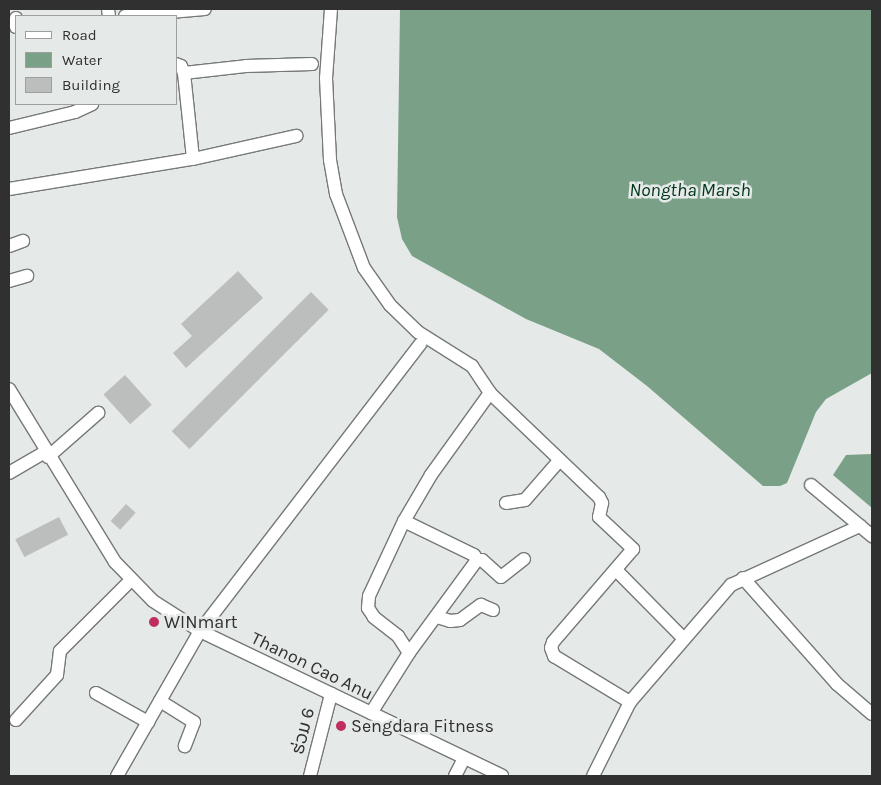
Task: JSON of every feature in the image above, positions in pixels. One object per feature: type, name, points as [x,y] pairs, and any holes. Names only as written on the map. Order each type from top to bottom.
[{"type":"street","points":[[136,15],[205,9]]},
{"type":"street","points":[[331,9],[326,78],[330,160],[336,194],[364,268],[390,305],[418,332],[472,366],[490,393],[558,462],[602,500],[599,517],[633,549],[553,642],[551,648],[554,656],[630,702]]},
{"type":"street","points":[[193,159],[180,69],[312,64]]},
{"type":"street","points":[[9,128],[75,112],[90,105]]},
{"type":"street","points":[[9,189],[85,174],[193,159],[296,136]]},
{"type":"street","points":[[9,246],[23,241]]},
{"type":"street","points":[[9,281],[27,276]]},
{"type":"street","points":[[118,776],[200,631],[420,344]]},
{"type":"street","name":"Thanon Cao Anu","points":[[9,389],[47,455],[130,581],[164,609],[200,631],[502,776]]},
{"type":"street","points":[[409,653],[406,645],[374,617],[368,608],[369,596],[404,521],[431,475],[490,393]]},
{"type":"street","points":[[9,473],[47,455],[98,413]]},
{"type":"street","points":[[506,503],[525,500],[558,462]]},
{"type":"street","points":[[811,484],[872,536]]},
{"type":"street","points":[[404,521],[474,555],[477,560]]},
{"type":"street","points":[[593,776],[630,702],[683,638],[731,585],[860,526]]},
{"type":"street","points":[[477,560],[482,560],[501,577],[524,559]]},
{"type":"street","points":[[370,713],[409,653],[477,560]]},
{"type":"street","points":[[616,570],[683,638]]},
{"type":"street","points":[[743,578],[838,684],[872,714]]},
{"type":"street","points":[[16,720],[57,675],[60,651],[130,581]]},
{"type":"street","points":[[436,617],[450,621],[460,620],[481,605],[492,610]]},
{"type":"street","points":[[96,693],[148,722]]},
{"type":"street","name":"ຮ່ວມ 6","points":[[310,776],[331,694]]},
{"type":"street","points":[[160,701],[194,722],[185,746]]},
{"type":"street","points":[[455,776],[464,758]]},
{"type":"water","name":"Nongtha Marsh","points":[[400,9],[872,9],[872,373],[826,399],[816,412],[787,483],[780,486],[763,486],[647,386],[599,349],[526,319],[412,256],[402,239],[397,217]]},
{"type":"water","points":[[872,454],[872,508],[833,475],[846,455]]},
{"type":"building","points":[[238,271],[263,298],[186,368],[173,353],[192,336],[181,324]]},
{"type":"building","points":[[311,292],[329,310],[189,449],[172,431]]},
{"type":"building","points":[[125,375],[152,405],[130,424],[103,394]]},
{"type":"building","points":[[126,504],[136,513],[120,530],[111,521]]},
{"type":"building","points":[[59,517],[68,535],[24,557],[15,539]]},
{"type":"place","name":"WINmart","points":[[154,622]]},
{"type":"place","name":"Sengdara Fitness","points":[[341,726]]}]
